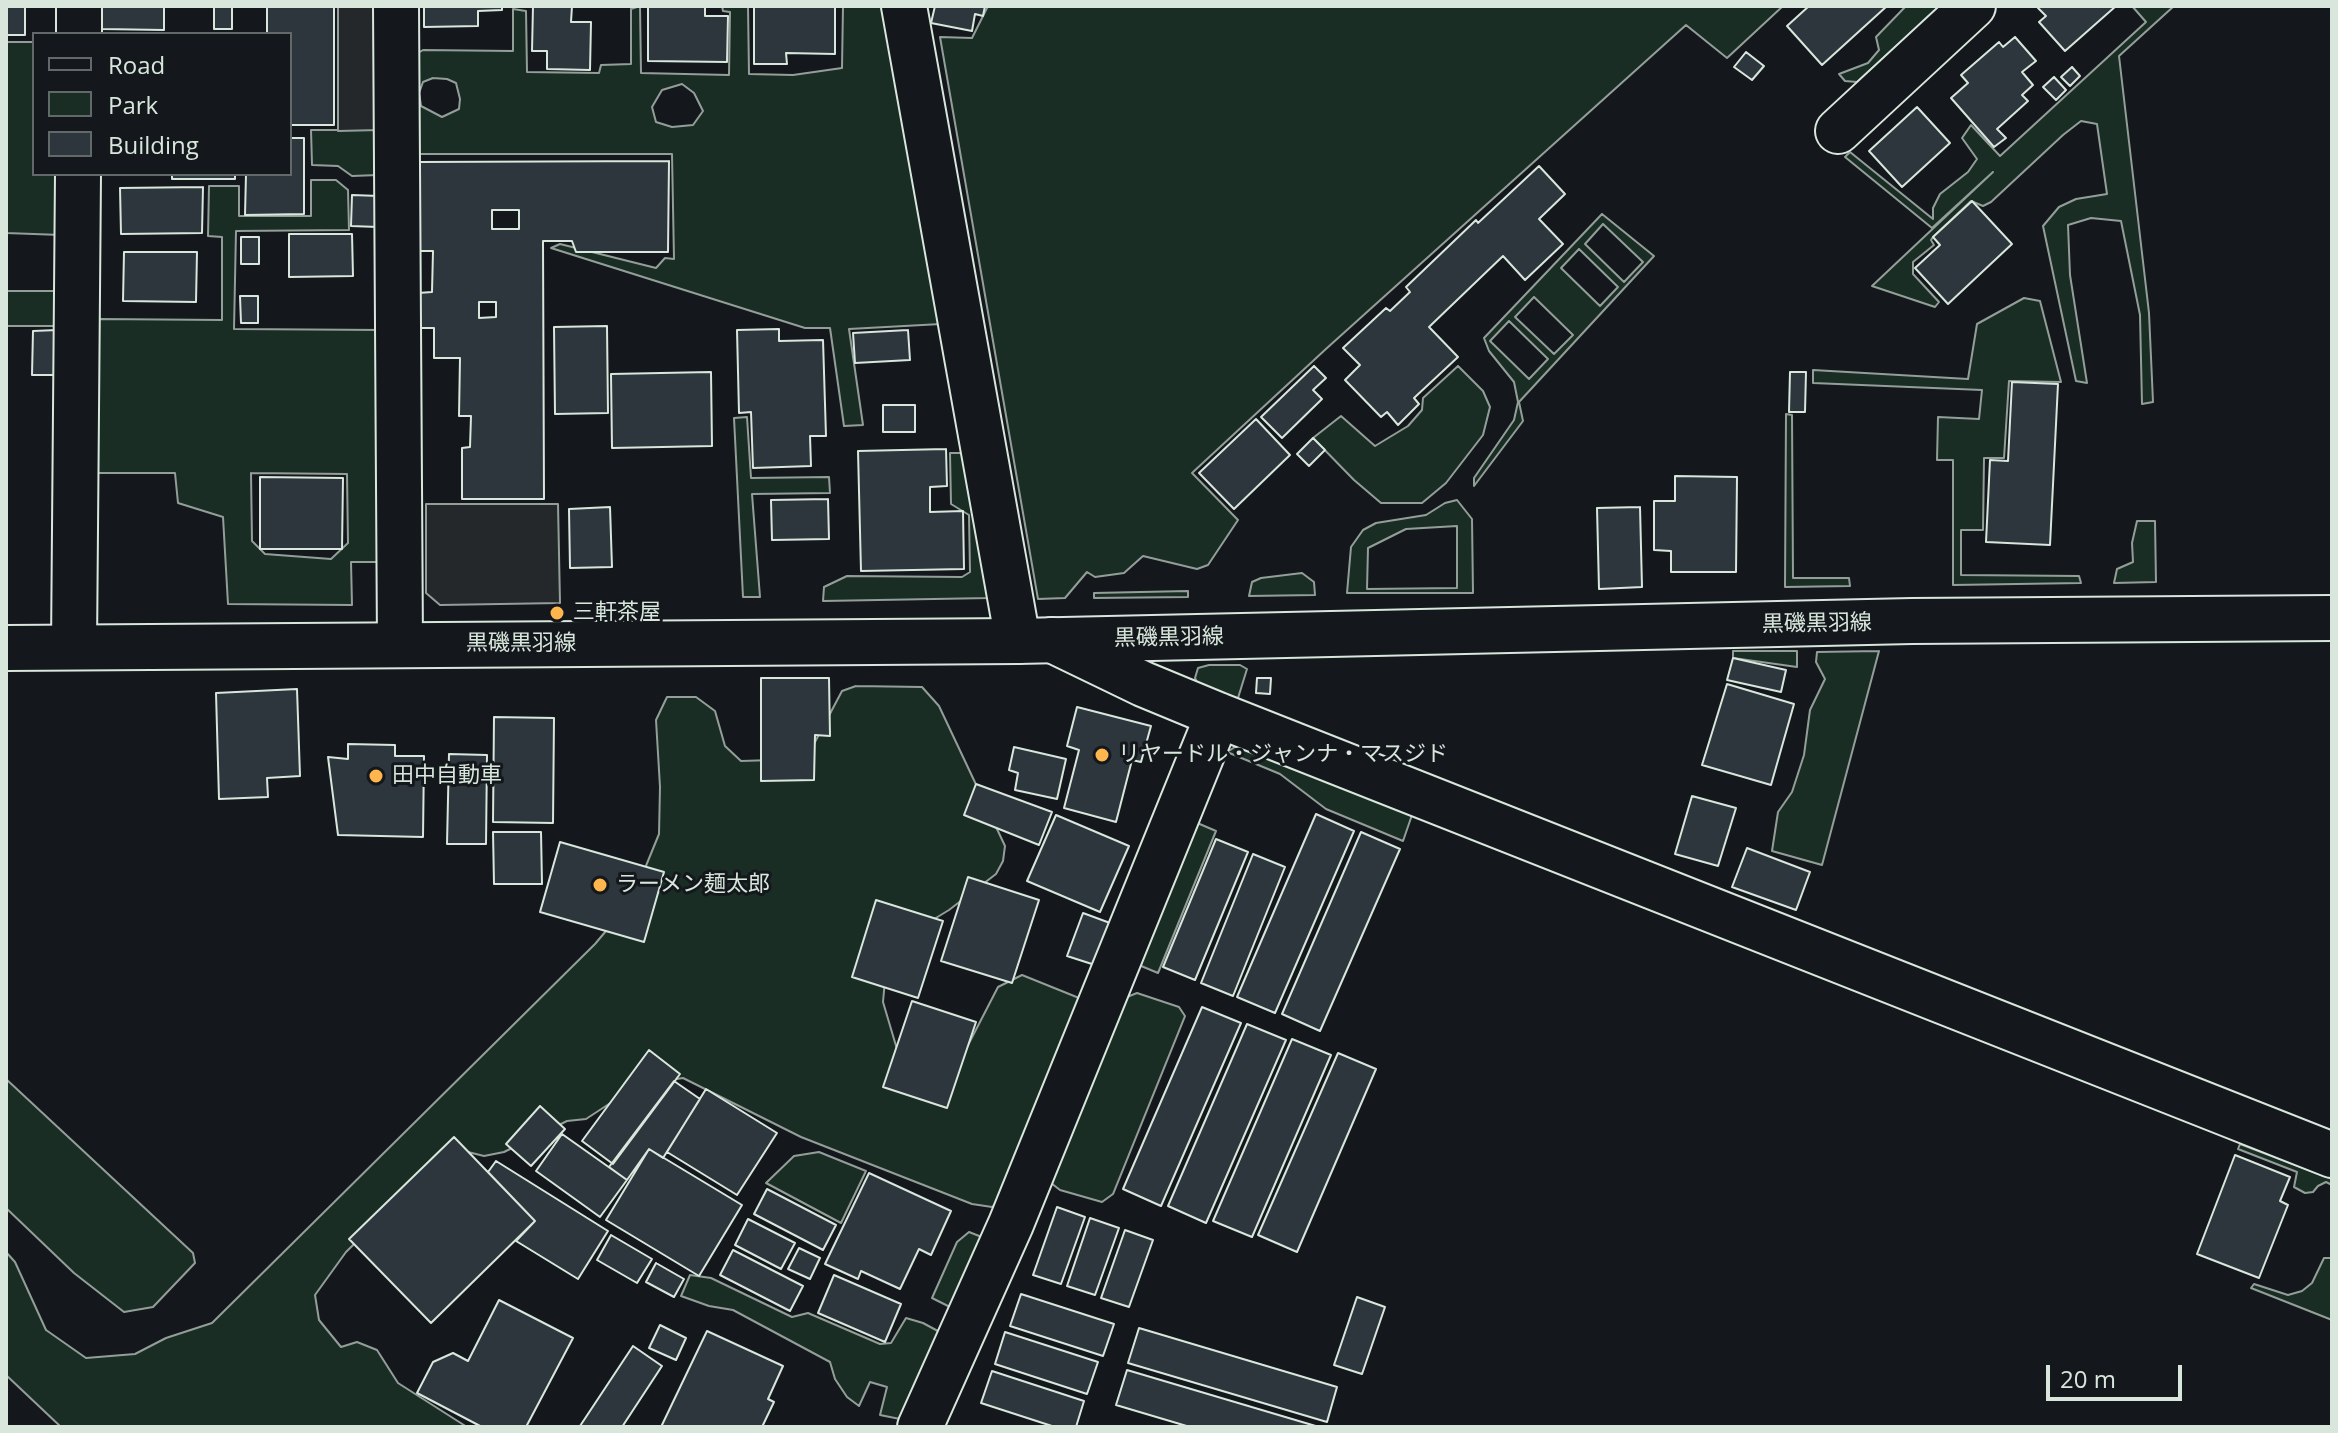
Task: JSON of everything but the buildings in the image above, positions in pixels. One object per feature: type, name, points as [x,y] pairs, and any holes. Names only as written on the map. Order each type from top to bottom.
[{"type":"street","points":[[79,6],[79,32]]},
{"type":"street","points":[[396,6],[400,645]]},
{"type":"street","points":[[904,6],[1035,641],[2332,1155]]},
{"type":"street","points":[[1838,131],[1973,6]]},
{"type":"street","points":[[74,647],[78,176]]},
{"type":"street","name":"黒磯黒羽線","points":[[6,648],[1035,641],[1912,621],[2332,618]]},
{"type":"street","points":[[920,1427],[1011,1224],[1218,715]]},
{"type":"green space","points":[[640,6],[641,73],[729,75],[730,12],[723,11],[722,6],[748,6],[749,74],[793,75],[842,68],[843,6],[881,6],[897,77],[941,324],[849,329],[863,425],[844,426],[830,328],[805,328],[551,248],[560,244],[656,268],[665,258],[674,259],[672,154],[416,154],[415,70],[418,53],[423,50],[513,51],[513,9],[526,11],[527,72],[599,73],[601,65],[631,64],[631,9]],"holes":[[[433,78],[456,83],[459,109],[442,117],[421,106],[419,93],[423,82]],[[682,84],[694,93],[703,111],[693,125],[672,127],[656,122],[652,107],[662,90]]]},
{"type":"green space","points":[[988,6],[1783,6],[1727,58],[1686,25],[1192,473],[1238,520],[1208,565],[1197,569],[1143,556],[1124,573],[1095,577],[1087,572],[1065,598],[1038,599],[940,37],[972,38]]},
{"type":"green space","points":[[1906,6],[1940,6],[1857,82],[1845,81],[1839,74],[1868,63],[1879,50],[1876,37]]},
{"type":"green space","points":[[2132,6],[2174,6],[2119,56],[2149,313],[2153,402],[2142,404],[2140,315],[2121,221],[2091,218],[2068,225],[2070,275],[2087,383],[2076,381],[2043,226],[2059,207],[2076,199],[2107,194],[2097,124],[2081,121],[1991,202],[1983,206],[1971,201],[1933,237],[1934,245],[1913,262],[1913,274],[1939,302],[1935,307],[1872,286],[1993,172],[1932,228],[1845,157],[1850,152],[1933,219],[1933,208],[1940,194],[1968,172],[1977,159],[1962,138],[1971,125],[2000,156],[2146,22]]},
{"type":"green space","points":[[6,42],[32,42],[32,176],[62,176],[61,235],[6,233]]},
{"type":"green space","points":[[311,130],[379,130],[378,175],[352,176],[338,166],[312,165]]},
{"type":"green space","points":[[311,180],[336,180],[348,190],[349,230],[236,231],[234,329],[382,330],[380,562],[351,562],[352,605],[228,604],[223,517],[178,503],[175,473],[97,473],[99,319],[222,320],[222,237],[208,236],[209,186],[239,186],[239,216],[311,216]],"holes":[[[251,473],[347,474],[348,543],[331,559],[265,554],[252,541]]]},
{"type":"green space","points":[[1602,214],[1654,256],[1519,402],[1523,421],[1474,486],[1474,478],[1514,420],[1518,402],[1514,382],[1489,351],[1484,338]],"holes":[[[1603,224],[1643,262],[1624,282],[1585,244]],[[1579,249],[1618,287],[1600,306],[1561,268]],[[1534,297],[1573,335],[1554,354],[1515,317]],[[1509,321],[1548,359],[1529,379],[1490,341]]]},
{"type":"green space","points":[[6,291],[60,291],[60,326],[6,326]]},
{"type":"green space","points":[[2024,298],[2040,301],[2061,382],[2009,381],[2004,458],[1984,458],[1983,530],[1961,530],[1961,575],[2079,576],[2081,583],[1953,585],[1953,460],[1937,460],[1938,417],[1979,419],[1982,390],[1813,383],[1813,370],[1968,379],[1977,324]]},
{"type":"green space","points":[[1458,366],[1483,391],[1490,407],[1483,435],[1446,483],[1422,503],[1381,503],[1313,438],[1341,416],[1375,446],[1408,426],[1422,410],[1423,398]]},
{"type":"green space","points":[[1786,414],[1792,415],[1793,578],[1849,578],[1850,586],[1785,587]]},
{"type":"green space","points":[[747,417],[751,478],[829,477],[830,493],[752,494],[760,597],[743,597],[734,418]]},
{"type":"green space","points":[[950,453],[964,453],[989,598],[823,601],[824,587],[847,576],[962,577],[970,572],[969,515],[951,504]]},
{"type":"green space","points":[[1457,500],[1472,519],[1473,593],[1347,593],[1351,547],[1363,530],[1376,523],[1426,515],[1445,503]],"holes":[[[1457,526],[1457,588],[1367,589],[1368,548],[1406,529]]]},
{"type":"green space","points":[[2137,521],[2155,521],[2156,582],[2114,583],[2117,569],[2133,562],[2132,543]]},
{"type":"green space","points":[[1302,573],[1314,582],[1315,595],[1249,596],[1252,582],[1261,578]]},
{"type":"green space","points":[[1188,591],[1188,597],[1094,598],[1094,593]]},
{"type":"green space","points":[[1733,651],[1797,651],[1797,667],[1733,658]]},
{"type":"green space","points":[[1879,651],[1822,865],[1772,851],[1778,812],[1792,792],[1804,755],[1810,710],[1825,679],[1816,662],[1817,652]]},
{"type":"green space","points":[[1240,665],[1247,669],[1238,698],[1231,700],[1199,687],[1195,678],[1198,668]]},
{"type":"green space","points":[[856,686],[922,687],[939,706],[1005,846],[1003,861],[996,874],[949,910],[888,947],[883,1002],[902,1066],[948,1084],[998,987],[1022,975],[1084,1000],[1013,1192],[992,1207],[972,1204],[801,1137],[683,1078],[638,1085],[586,1119],[567,1121],[504,1152],[484,1156],[452,1148],[346,1252],[315,1295],[319,1320],[341,1347],[357,1342],[377,1350],[398,1383],[467,1427],[61,1427],[6,1375],[6,1252],[15,1262],[46,1330],[86,1358],[135,1354],[166,1338],[212,1323],[595,944],[632,900],[659,834],[656,720],[667,697],[696,697],[715,711],[725,746],[741,761],[806,759],[842,691]]},
{"type":"green space","points":[[1238,745],[1412,815],[1403,841],[1326,809],[1280,774],[1227,752]]},
{"type":"green space","points":[[1195,822],[1216,831],[1158,973],[1134,963]]},
{"type":"green space","points":[[1137,993],[1179,1007],[1185,1016],[1113,1194],[1102,1202],[1060,1190],[1051,1183],[1117,1001]]},
{"type":"green space","points":[[6,1079],[193,1253],[195,1263],[153,1307],[124,1312],[74,1273],[6,1208]]},
{"type":"green space","points":[[2240,1144],[2332,1179],[2332,1185],[2326,1182],[2313,1192],[2305,1193],[2294,1187],[2297,1172],[2238,1149]]},
{"type":"green space","points":[[819,1152],[866,1171],[841,1223],[766,1183],[794,1156]]},
{"type":"green space","points":[[969,1232],[992,1241],[960,1312],[932,1298],[957,1242]]},
{"type":"green space","points":[[2324,1258],[2332,1258],[2332,1320],[2251,1288],[2254,1284],[2288,1295],[2302,1291],[2312,1283]]},
{"type":"green space","points":[[690,1275],[711,1278],[792,1317],[808,1313],[880,1344],[891,1343],[906,1318],[949,1337],[910,1421],[880,1415],[887,1387],[870,1382],[859,1406],[847,1397],[835,1379],[830,1362],[733,1310],[681,1296]]},
{"type":"shaded area","points":[[338,6],[378,6],[379,130],[338,131]]},
{"type":"shaded area","points":[[426,504],[558,504],[560,603],[440,605],[426,593]]},
{"type":"place","name":"三軒茶屋","points":[[557,613]]},
{"type":"place","name":"リヤードル・ジャンナ・マスジド","points":[[1102,755]]},
{"type":"place","name":"田中自動車","points":[[376,776]]},
{"type":"place","name":"ラーメン麺太郎","points":[[600,885]]}]
